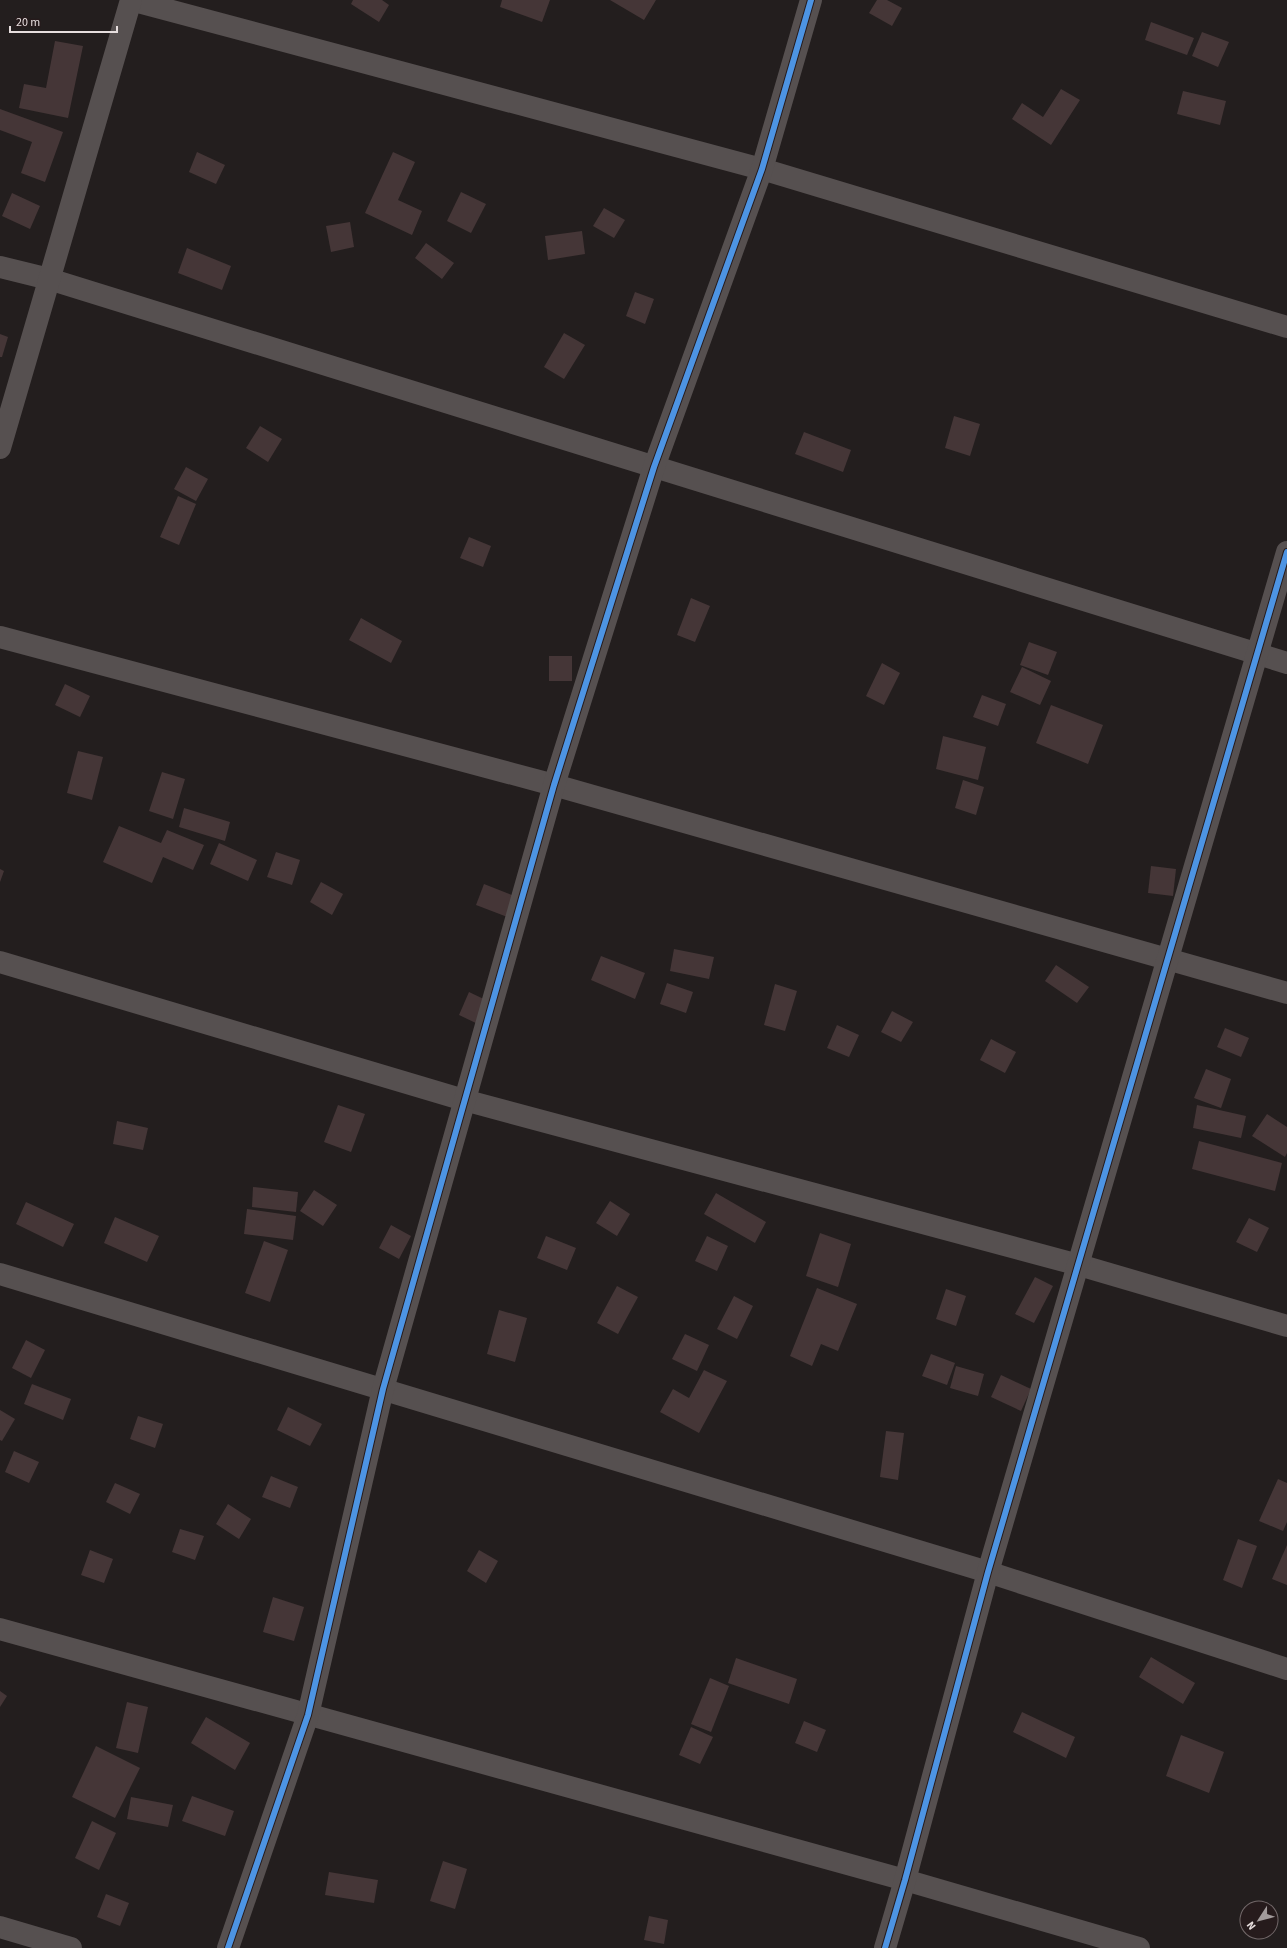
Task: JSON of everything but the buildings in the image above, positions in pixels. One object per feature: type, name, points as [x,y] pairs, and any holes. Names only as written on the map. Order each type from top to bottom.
[{"type":"street","points":[[0,448],[131,0],[762,169],[1287,327]]},
{"type":"street","points":[[228,1948],[308,1715],[383,1389],[554,784],[654,467],[762,169],[811,0]]},
{"type":"street","points":[[0,267],[49,280],[1287,663]]},
{"type":"street","points":[[885,1948],[905,1880],[988,1572],[1169,959],[1287,552]]},
{"type":"street","points":[[0,637],[554,784],[1287,993]]},
{"type":"street","points":[[0,962],[464,1100],[1079,1265],[1287,1326]]},
{"type":"street","points":[[0,1274],[988,1572],[1287,1669]]},
{"type":"street","points":[[0,1629],[905,1880],[1139,1948]]},
{"type":"street","points":[[0,1927],[71,1948]]},
{"type":"cycle path","points":[[228,1948],[308,1715],[383,1389],[554,785],[654,467],[762,169],[811,0]]},
{"type":"cycle path","points":[[885,1948],[905,1880],[988,1572],[1287,552]]}]
